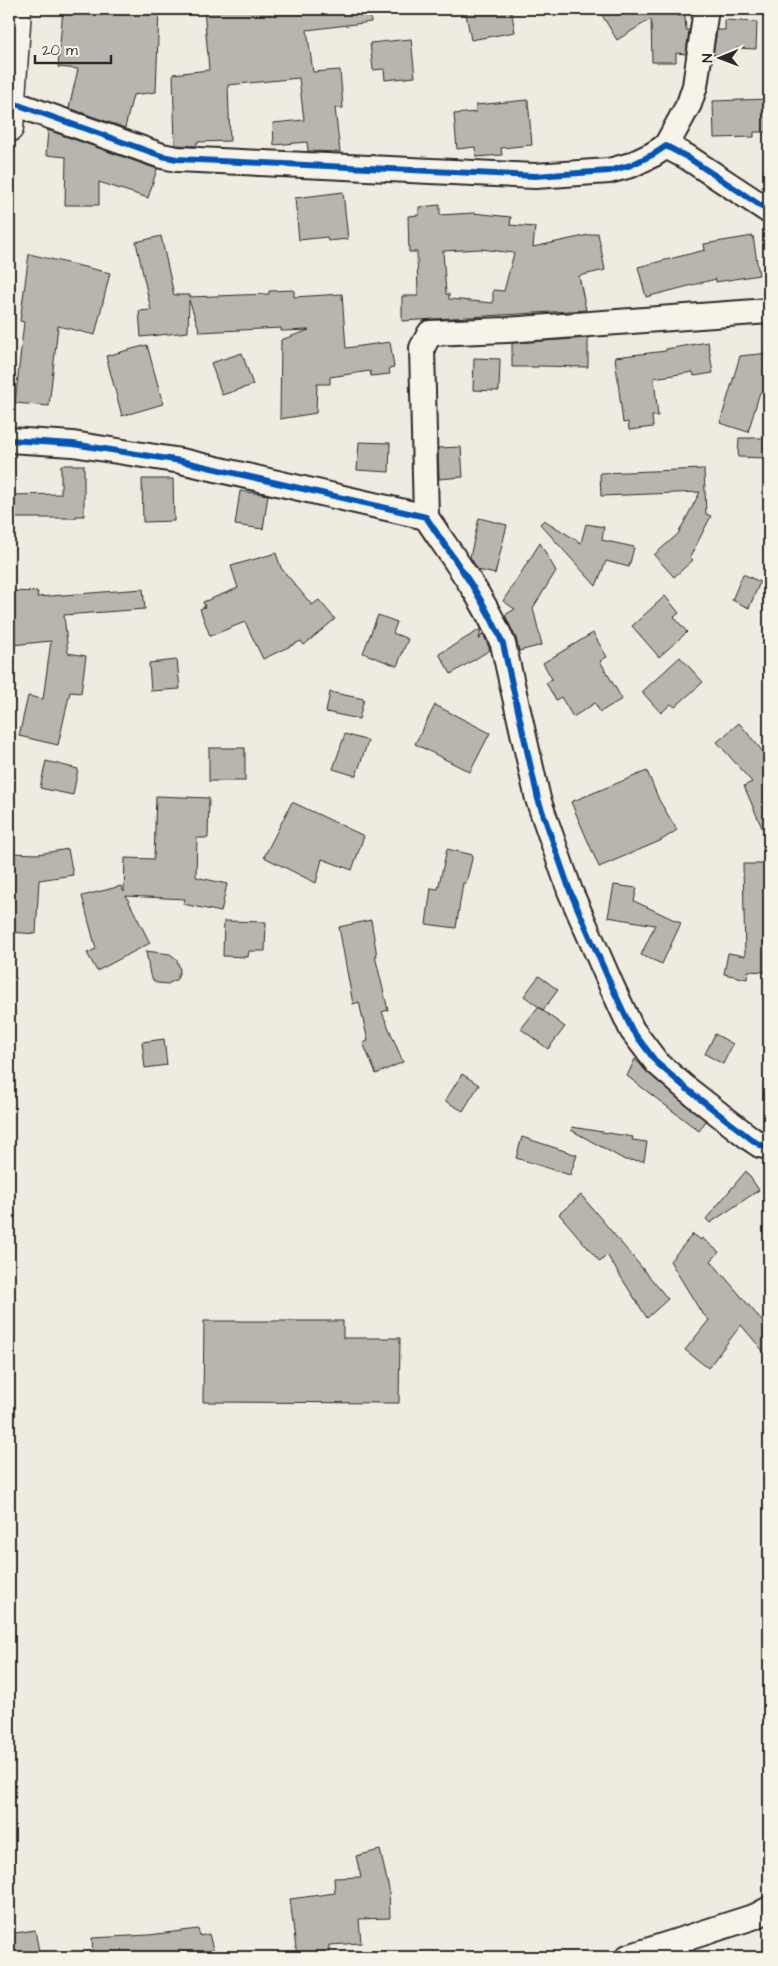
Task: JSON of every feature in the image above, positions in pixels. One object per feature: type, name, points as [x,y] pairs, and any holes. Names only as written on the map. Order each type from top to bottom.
[{"type":"street","points":[[9,128],[17,9]]},
{"type":"street","points":[[10,102],[162,156],[177,159],[535,176],[609,172],[631,165],[666,146],[685,111],[695,86],[706,9]]},
{"type":"street","points":[[666,146],[688,157],[769,210]]},
{"type":"street","points":[[769,311],[507,330],[430,333],[422,348],[426,517],[483,605],[495,625],[503,644],[538,799],[570,892],[632,1030],[657,1063],[751,1139],[760,1145],[769,1147]]},
{"type":"street","points":[[9,440],[73,444],[182,461],[426,517]]},
{"type":"street","points":[[628,1957],[756,1916],[769,1910]]},
{"type":"building","points":[[63,9],[159,9],[156,92],[133,95],[125,128],[69,108],[78,69],[58,67]]},
{"type":"building","points":[[204,9],[370,9],[371,22],[307,30],[313,72],[340,70],[343,108],[335,108],[340,152],[308,151],[307,142],[274,145],[273,123],[304,120],[299,78],[228,85],[230,141],[197,142],[197,146],[175,145],[173,74],[209,70]]},
{"type":"building","points":[[465,9],[511,9],[515,32],[471,40]]},
{"type":"building","points":[[613,9],[677,9],[678,16],[685,16],[686,30],[689,30],[686,54],[676,53],[676,62],[652,62],[651,19],[617,40],[602,15]]},
{"type":"building","points":[[725,20],[757,22],[756,49],[737,48],[736,55],[713,55],[717,30],[725,30]]},
{"type":"building","points":[[411,39],[415,77],[385,80],[384,69],[373,70],[370,43]]},
{"type":"building","points":[[769,99],[769,132],[754,132],[754,137],[714,138],[713,101]]},
{"type":"building","points":[[528,100],[532,145],[501,148],[502,155],[476,157],[475,147],[457,149],[454,114],[476,112],[476,105]]},
{"type":"building","points":[[48,130],[157,169],[148,198],[99,182],[99,205],[65,205],[66,157],[46,155]]},
{"type":"building","points":[[343,192],[348,239],[328,241],[327,237],[299,240],[295,198]]},
{"type":"building","points":[[440,205],[440,215],[473,213],[511,217],[510,225],[535,227],[533,247],[598,233],[605,270],[579,276],[586,310],[402,321],[402,296],[418,296],[417,252],[409,252],[408,216],[419,215],[419,207]],"holes":[[[481,249],[514,253],[504,291],[493,290],[493,303],[449,299],[449,294],[446,294],[443,251]]]},
{"type":"building","points":[[161,236],[174,295],[190,295],[189,297],[269,294],[269,291],[294,290],[294,297],[342,294],[346,348],[390,342],[394,367],[389,368],[390,374],[371,376],[370,371],[330,377],[330,384],[317,384],[316,413],[280,419],[281,340],[309,330],[281,331],[281,328],[200,332],[189,300],[188,332],[141,337],[139,311],[151,310],[136,242]]},
{"type":"building","points":[[753,236],[759,275],[716,282],[716,279],[646,297],[638,267],[705,250],[704,244]]},
{"type":"building","points":[[29,254],[110,273],[95,335],[58,326],[49,406],[15,403],[24,322],[20,321]]},
{"type":"building","points":[[588,338],[588,367],[512,367],[512,343]]},
{"type":"building","points":[[708,342],[713,373],[694,376],[693,372],[654,378],[658,416],[652,416],[653,427],[629,430],[628,422],[623,423],[615,357],[666,351],[666,349]]},
{"type":"building","points":[[147,345],[163,404],[122,416],[106,356]]},
{"type":"building","points":[[242,353],[253,385],[222,395],[211,363]]},
{"type":"building","points":[[769,353],[769,390],[760,392],[748,432],[720,423],[740,356]]},
{"type":"building","points":[[474,358],[500,359],[499,391],[473,390]]},
{"type":"building","points":[[739,438],[767,438],[767,458],[738,457]]},
{"type":"building","points":[[359,442],[390,443],[389,472],[357,470]]},
{"type":"building","points":[[461,447],[463,477],[439,479],[438,448]]},
{"type":"building","points":[[61,465],[84,465],[84,516],[76,516],[76,518],[9,518],[9,495],[61,494]]},
{"type":"building","points":[[704,469],[706,514],[711,516],[690,557],[693,560],[674,577],[654,555],[678,534],[700,492],[601,496],[600,473]]},
{"type":"building","points":[[142,479],[173,479],[174,521],[143,522]]},
{"type":"building","points":[[240,491],[268,495],[263,529],[235,525]]},
{"type":"building","points":[[479,518],[507,525],[495,574],[478,570],[470,557]]},
{"type":"building","points":[[544,520],[581,543],[586,524],[604,527],[602,540],[634,547],[629,567],[606,561],[596,586],[540,524]]},
{"type":"building","points":[[540,543],[556,571],[533,608],[542,645],[519,651],[516,638],[505,615],[515,609],[503,601]]},
{"type":"building","points":[[276,553],[281,568],[312,605],[319,600],[335,619],[304,645],[301,641],[263,659],[245,622],[210,636],[200,609],[205,607],[203,602],[238,588],[231,566]]},
{"type":"building","points":[[743,574],[760,582],[749,608],[732,600]]},
{"type":"building","points":[[143,589],[145,609],[64,615],[68,653],[86,656],[81,693],[70,692],[58,745],[19,736],[28,696],[43,699],[51,641],[12,645],[9,591],[38,592],[37,597]]},
{"type":"building","points":[[665,596],[679,613],[674,617],[687,632],[659,657],[632,626]]},
{"type":"building","points":[[378,615],[397,622],[393,633],[408,639],[397,666],[363,653]]},
{"type":"building","points":[[481,629],[479,640],[483,633],[490,650],[451,674],[439,654]]},
{"type":"building","points":[[593,633],[607,657],[600,661],[622,699],[600,712],[595,703],[573,717],[561,697],[556,700],[546,683],[552,679],[543,663]]},
{"type":"building","points":[[680,657],[703,682],[675,707],[671,704],[661,713],[642,692]]},
{"type":"building","points":[[177,660],[180,689],[151,691],[149,663]]},
{"type":"building","points":[[330,692],[364,699],[359,719],[326,712]]},
{"type":"building","points":[[435,705],[490,733],[470,772],[415,744]]},
{"type":"building","points":[[739,723],[769,759],[769,844],[744,786],[752,782],[717,742]]},
{"type":"building","points":[[345,734],[368,741],[356,776],[333,769]]},
{"type":"building","points":[[209,748],[245,748],[245,781],[209,781]]},
{"type":"building","points":[[46,761],[78,769],[73,795],[40,788]]},
{"type":"building","points":[[647,771],[659,800],[677,830],[660,841],[599,867],[571,802]]},
{"type":"building","points":[[156,796],[209,798],[208,838],[197,838],[196,877],[227,884],[221,912],[183,904],[185,899],[126,896],[150,943],[97,971],[87,953],[96,949],[82,896],[121,886],[124,892],[125,858],[154,859]]},
{"type":"building","points":[[292,802],[364,836],[352,870],[322,859],[316,883],[264,857]]},
{"type":"building","points":[[68,849],[73,875],[39,880],[36,934],[9,932],[9,853],[38,854]]},
{"type":"building","points":[[447,849],[473,855],[466,883],[463,883],[456,928],[426,924],[431,888],[438,889]]},
{"type":"building","points":[[743,864],[769,864],[769,881],[766,881],[769,972],[748,971],[747,979],[724,974],[728,953],[745,956]]},
{"type":"building","points":[[614,885],[637,888],[634,901],[681,923],[662,964],[641,955],[655,925],[608,917]]},
{"type":"building","points":[[371,920],[377,956],[375,956],[388,1010],[382,1012],[403,1062],[376,1074],[363,1043],[368,1041],[359,1002],[353,1004],[339,927]]},
{"type":"building","points":[[224,921],[266,922],[265,951],[249,951],[248,957],[223,956]]},
{"type":"building","points":[[146,951],[170,954],[174,957],[180,970],[177,979],[168,984],[157,983],[153,980],[150,975]]},
{"type":"building","points":[[539,976],[558,990],[543,1010],[524,996]]},
{"type":"building","points":[[538,1007],[565,1027],[548,1049],[521,1029]]},
{"type":"building","points":[[715,1034],[733,1044],[723,1064],[705,1054]]},
{"type":"building","points":[[164,1039],[167,1065],[145,1068],[142,1042]]},
{"type":"building","points":[[635,1059],[648,1073],[706,1121],[699,1131],[627,1076]]},
{"type":"building","points":[[462,1074],[479,1085],[463,1111],[445,1101]]},
{"type":"building","points":[[572,1127],[633,1137],[632,1140],[647,1142],[644,1161],[625,1160],[571,1130]]},
{"type":"building","points":[[522,1137],[577,1155],[570,1175],[516,1158]]},
{"type":"building","points":[[746,1171],[759,1190],[710,1223],[706,1219]]},
{"type":"building","points":[[581,1195],[668,1299],[647,1318],[607,1255],[600,1262],[559,1214]]},
{"type":"building","points":[[693,1234],[701,1240],[702,1238],[719,1252],[711,1261],[769,1329],[769,1358],[741,1325],[708,1368],[685,1350],[709,1320],[701,1312],[670,1261]]},
{"type":"building","points":[[204,1321],[343,1321],[343,1338],[400,1338],[399,1403],[203,1402]]},
{"type":"building","points":[[380,1850],[389,1889],[390,1918],[359,1919],[361,1943],[329,1945],[329,1957],[297,1957],[290,1899],[335,1893],[334,1878],[361,1877],[356,1856]]},
{"type":"building","points":[[198,1929],[200,1936],[209,1934],[215,1957],[93,1957],[92,1938],[149,1935]]},
{"type":"building","points":[[35,1930],[40,1957],[9,1957],[9,1934]]},
{"type":"cycle path","points":[[10,102],[162,156],[177,159],[535,176],[609,171],[631,165],[666,146],[687,157],[769,211]]},
{"type":"cycle path","points":[[9,440],[73,444],[181,461],[426,517],[477,594],[503,644],[538,799],[570,891],[632,1030],[657,1063],[687,1089],[751,1139],[760,1145],[769,1147]]}]
